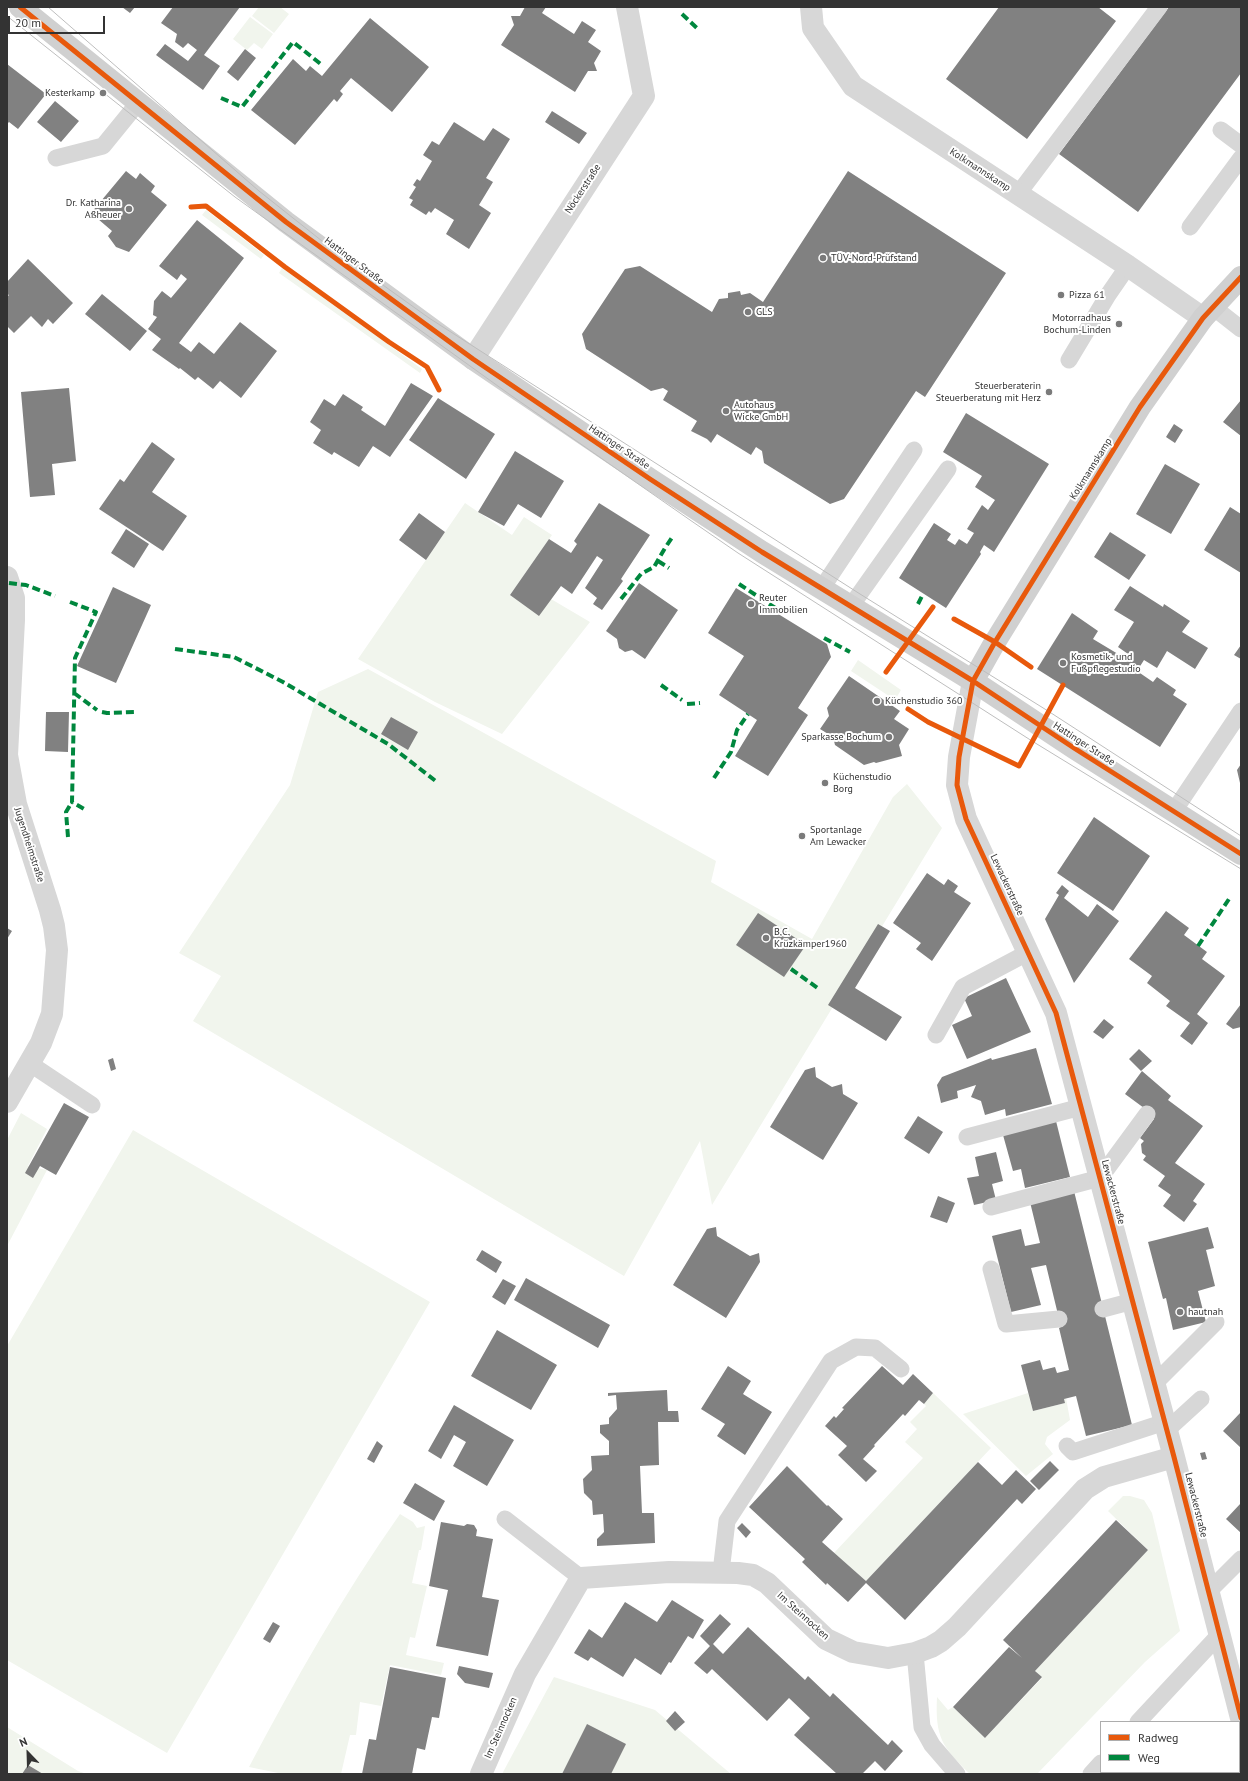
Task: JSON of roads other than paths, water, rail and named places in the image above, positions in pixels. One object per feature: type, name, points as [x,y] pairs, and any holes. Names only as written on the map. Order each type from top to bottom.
[{"type":"street","name":"Hattinger Straße","points":[[20,7],[286,222],[473,359],[650,479],[762,552],[973,681],[1241,854]]},
{"type":"street","name":"Nöckerstraße","points":[[473,359],[644,96],[627,7]]},
{"type":"street","name":"Kolkmannskamp","points":[[812,17],[853,86],[1128,266],[1208,312]]},
{"type":"street","name":"Kolkmannskamp","points":[[973,681],[1136,413],[1208,312],[1241,276]]},
{"type":"street","name":"Jugendheimstraße","points":[[7,577],[14,598],[7,755],[16,804],[50,910],[57,950],[52,1014],[41,1043],[7,1102]]},
{"type":"street","name":"Lewackerstraße","points":[[973,681],[959,757],[957,785],[966,819],[1056,1013],[1166,1426],[1241,1718]]},
{"type":"street","name":"Im Steinnocken","points":[[481,1774],[525,1674],[580,1578],[669,1572],[721,1572],[753,1575],[762,1579],[826,1639],[853,1652],[888,1658],[915,1653],[942,1641],[1085,1489],[1104,1477],[1174,1457]]},
{"type":"lane","points":[[800,7],[812,17]]},
{"type":"lane","points":[[1018,194],[1159,7]]},
{"type":"lane","points":[[56,158],[103,146],[138,103]]},
{"type":"lane","points":[[1221,130],[1241,144]]},
{"type":"lane","points":[[1190,228],[1241,158]]},
{"type":"lane","points":[[1070,360],[1108,295],[1128,266]]},
{"type":"lane","points":[[1208,312],[1241,329]]},
{"type":"lane","points":[[822,588],[914,450]]},
{"type":"lane","points":[[851,606],[948,469]]},
{"type":"lane","points":[[1174,811],[1241,711]]},
{"type":"lane","points":[[936,1035],[963,987],[1029,952]]},
{"type":"lane","points":[[29,1063],[92,1105]]},
{"type":"lane","points":[[967,1137],[1081,1107]]},
{"type":"lane","points":[[991,1208],[1100,1178],[1147,1114]]},
{"type":"lane","points":[[991,1269],[1006,1324],[1059,1319]]},
{"type":"lane","points":[[1103,1309],[1133,1301]]},
{"type":"lane","points":[[1154,1384],[1216,1322]]},
{"type":"lane","points":[[721,1572],[727,1522],[831,1361],[856,1347],[875,1348],[901,1369]]},
{"type":"lane","points":[[1067,1446],[1073,1452],[1166,1426],[1201,1399]]},
{"type":"lane","points":[[505,1519],[580,1578]]},
{"type":"lane","points":[[1209,1592],[1241,1559]]},
{"type":"lane","points":[[1139,1721],[1220,1634]]},
{"type":"lane","points":[[915,1653],[922,1727],[932,1745],[957,1774]]},
{"type":"lane","points":[[1091,1774],[1100,1764]]},
{"type":"tram line","points":[[48,7],[259,191],[327,245],[429,318],[860,594],[1048,711],[1241,836]]},
{"type":"tram line","points":[[7,16],[235,197],[509,394],[690,520],[738,553],[1032,741],[1241,869]]},
{"type":"place","name":"Kesterkamp","points":[[103,93]]},
{"type":"place","name":"Dr. Katharina Aßheuer","points":[[129,209]]},
{"type":"place","name":"TÜV-Nord-Prüfstand","points":[[823,258]]},
{"type":"place","name":"Pizza 61","points":[[1061,295]]},
{"type":"place","name":"GLS","points":[[748,312]]},
{"type":"place","name":"Motorradhaus Bochum-Linden","points":[[1119,324]]},
{"type":"place","name":"Steuerberaterin Steuerberatung mit Herz","points":[[1049,392]]},
{"type":"place","name":"Autohaus Wicke GmbH","points":[[726,411]]},
{"type":"place","name":"Reuter Immobilien","points":[[751,604]]},
{"type":"place","name":"Kosmetik- und Fußpflegestudio","points":[[1063,663]]},
{"type":"place","name":"Küchenstudio 360","points":[[877,701]]},
{"type":"place","name":"Sparkasse Bochum","points":[[889,737]]},
{"type":"place","name":"Küchenstudio Borg","points":[[825,783]]},
{"type":"place","name":"Sportanlage Am Lewacker","points":[[802,836]]},
{"type":"place","name":"B.C. Krüzkämper1960","points":[[766,938]]},
{"type":"place","name":"hautnah","points":[[1180,1312]]}]
